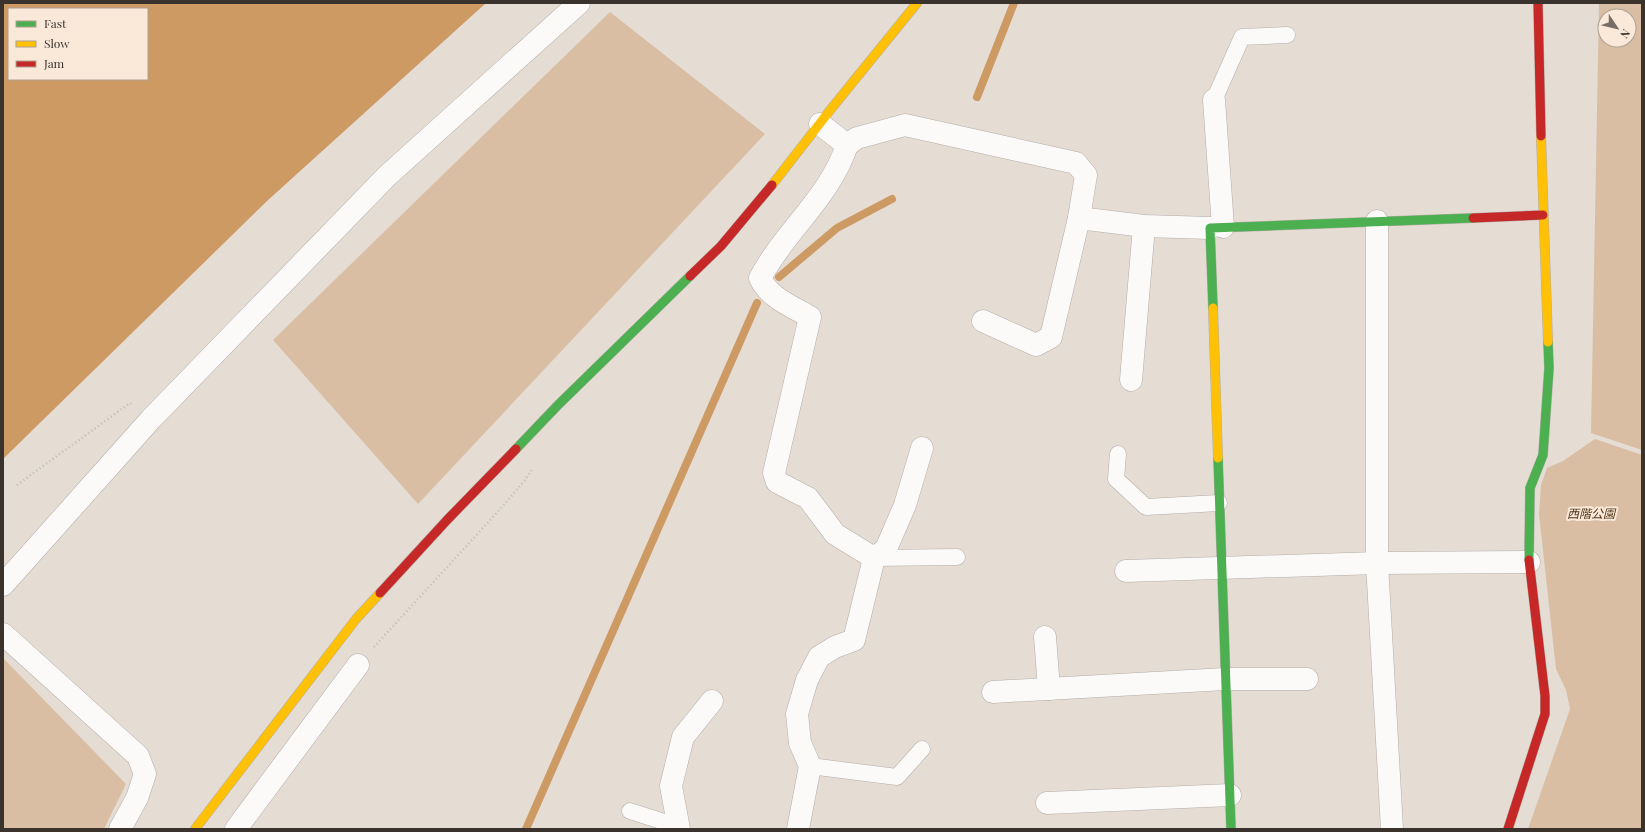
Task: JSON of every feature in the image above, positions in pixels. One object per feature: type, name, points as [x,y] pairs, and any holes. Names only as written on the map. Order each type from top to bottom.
[{"type":"street","points":[[3,584],[151,419],[386,176],[579,3]]},
{"type":"street","points":[[195,829],[356,619],[448,519],[558,405],[721,246],[789,165],[917,3]]},
{"type":"street","points":[[1508,829],[1545,714],[1545,696],[1529,562],[1530,488],[1543,455],[1549,368],[1543,215],[1538,3]]},
{"type":"street","points":[[1214,100],[1219,504],[1232,829]]},
{"type":"street","points":[[820,124],[847,145]]},
{"type":"street","points":[[874,558],[834,534],[808,498],[777,482],[774,473],[810,317],[780,300],[763,284],[760,278],[768,263],[823,193],[842,160],[847,145],[857,138],[905,125],[1076,163],[1086,175],[1079,218],[1051,337],[1036,345],[984,321]]},
{"type":"street","points":[[1079,218],[1144,226],[1216,227],[1543,215]]},
{"type":"street","points":[[1377,221],[1377,563],[1392,829]]},
{"type":"street","points":[[1131,380],[1144,226]]},
{"type":"street","points":[[798,829],[810,766],[800,743],[797,714],[807,680],[819,657],[835,647],[854,640],[874,558],[886,549],[905,505],[922,448]]},
{"type":"street","points":[[1126,571],[1377,563],[1529,562]]},
{"type":"street","points":[[3,634],[138,756],[145,774],[137,798],[120,829]]},
{"type":"street","points":[[1044,637],[1049,689]]},
{"type":"street","points":[[236,829],[358,665]]},
{"type":"street","points":[[993,692],[1225,679],[1307,679]]},
{"type":"street","points":[[678,828],[671,786],[683,737],[712,701]]},
{"type":"street","points":[[1047,803],[1230,795]]},
{"type":"lane","points":[[1214,100],[1242,37],[1287,35]]},
{"type":"lane","points":[[1118,454],[1116,479],[1146,508],[1219,504]]},
{"type":"lane","points":[[874,558],[957,557]]},
{"type":"lane","points":[[810,766],[896,777],[922,749]]},
{"type":"lane","points":[[630,811],[678,828]]},
{"type":"path","points":[[17,485],[130,403],[151,419]]},
{"type":"path","points":[[358,665],[503,506],[525,480],[536,463]]},
{"type":"green space","points":[[1599,3],[1642,3],[1642,450],[1591,433],[1598,48],[1637,48],[1637,8],[1599,8]]},
{"type":"green space","points":[[610,12],[765,134],[418,504],[273,340]]},
{"type":"green space","name":"西階公園","points":[[1595,439],[1642,455],[1642,829],[1528,829],[1570,709],[1566,690],[1556,669],[1539,514],[1541,485],[1547,468],[1563,461]]},
{"type":"green space","points":[[3,658],[126,784],[104,829],[3,829]]},
{"type":"shaded area","points":[[3,3],[486,3],[267,201],[3,459]]},
{"type":"waterway","points":[[977,97],[1014,3]]},
{"type":"waterway","points":[[779,277],[837,228],[892,199]]},
{"type":"waterway","points":[[526,829],[757,303]]},
{"type":"traffic: fast","points":[[1213,308],[1210,228],[1473,218]]},
{"type":"traffic: fast","points":[[516,449],[558,405],[690,276]]},
{"type":"traffic: fast","points":[[1529,560],[1530,488],[1543,455],[1549,368],[1548,342]]},
{"type":"traffic: fast","points":[[1218,458],[1231,829]]},
{"type":"traffic: slow","points":[[772,185],[831,109],[917,3]]},
{"type":"traffic: slow","points":[[1541,136],[1548,342]]},
{"type":"traffic: slow","points":[[1213,308],[1218,458]]},
{"type":"traffic: slow","points":[[195,829],[356,619],[380,593]]},
{"type":"traffic: jam","points":[[1538,3],[1541,136]]},
{"type":"traffic: jam","points":[[690,276],[721,246],[772,185]]},
{"type":"traffic: jam","points":[[1473,218],[1543,215]]},
{"type":"traffic: jam","points":[[380,593],[448,519],[516,449]]},
{"type":"traffic: jam","points":[[1508,829],[1545,714],[1545,696],[1529,560]]}]
